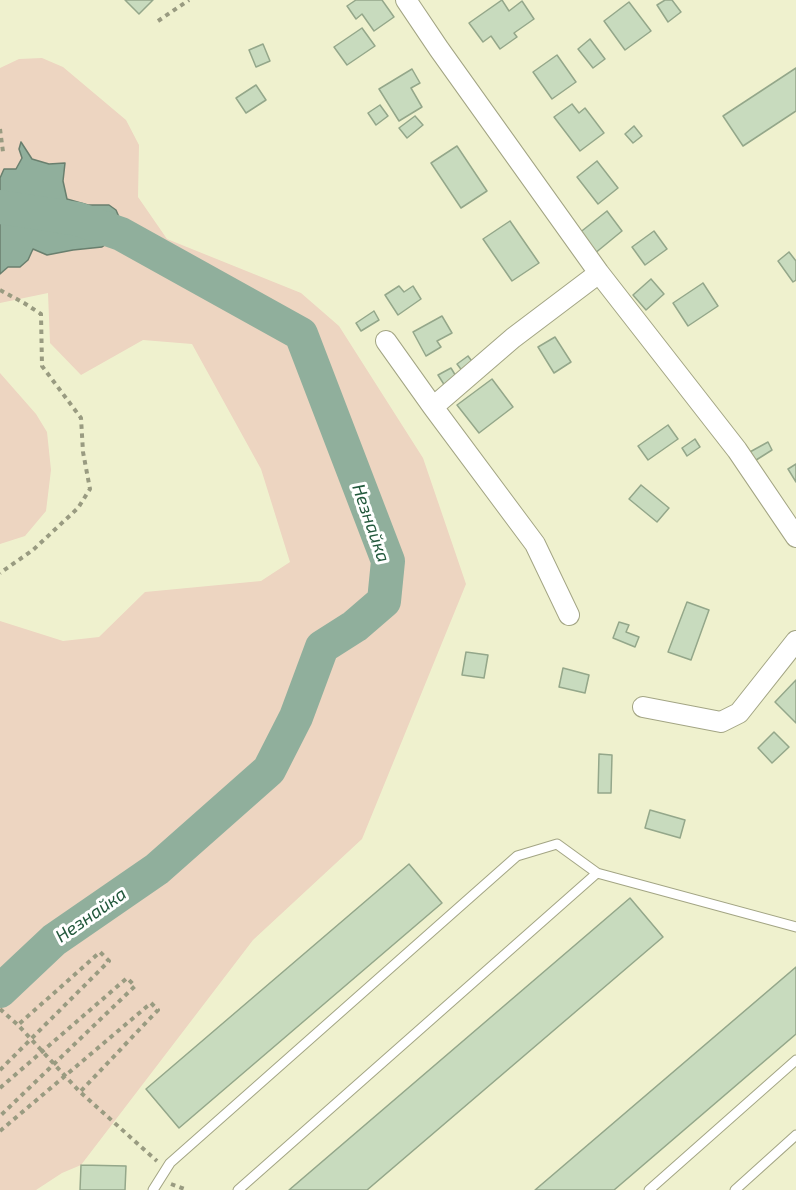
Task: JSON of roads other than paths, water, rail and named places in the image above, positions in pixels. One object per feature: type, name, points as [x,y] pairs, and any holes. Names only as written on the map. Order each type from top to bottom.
[{"type":"street","points":[[406,0],[439,50],[599,273],[737,450],[796,537]]},
{"type":"street","points":[[433,407],[513,338],[599,273]]},
{"type":"street","points":[[387,341],[535,544],[569,615]]},
{"type":"street","points":[[643,707],[721,722],[739,713],[796,641]]},
{"type":"lane","points":[[153,1190],[166,1168],[178,1155],[517,856],[557,844],[597,873],[796,927]]},
{"type":"lane","points":[[238,1190],[597,873]]},
{"type":"lane","points":[[649,1190],[796,1060]]},
{"type":"lane","points":[[735,1190],[796,1135]]},
{"type":"waterway","name":"Незнайка","points":[[0,207],[78,219],[121,234],[301,334],[388,561],[384,601],[355,626],[322,647],[296,717],[269,770],[157,869],[54,940],[0,991]]}]
